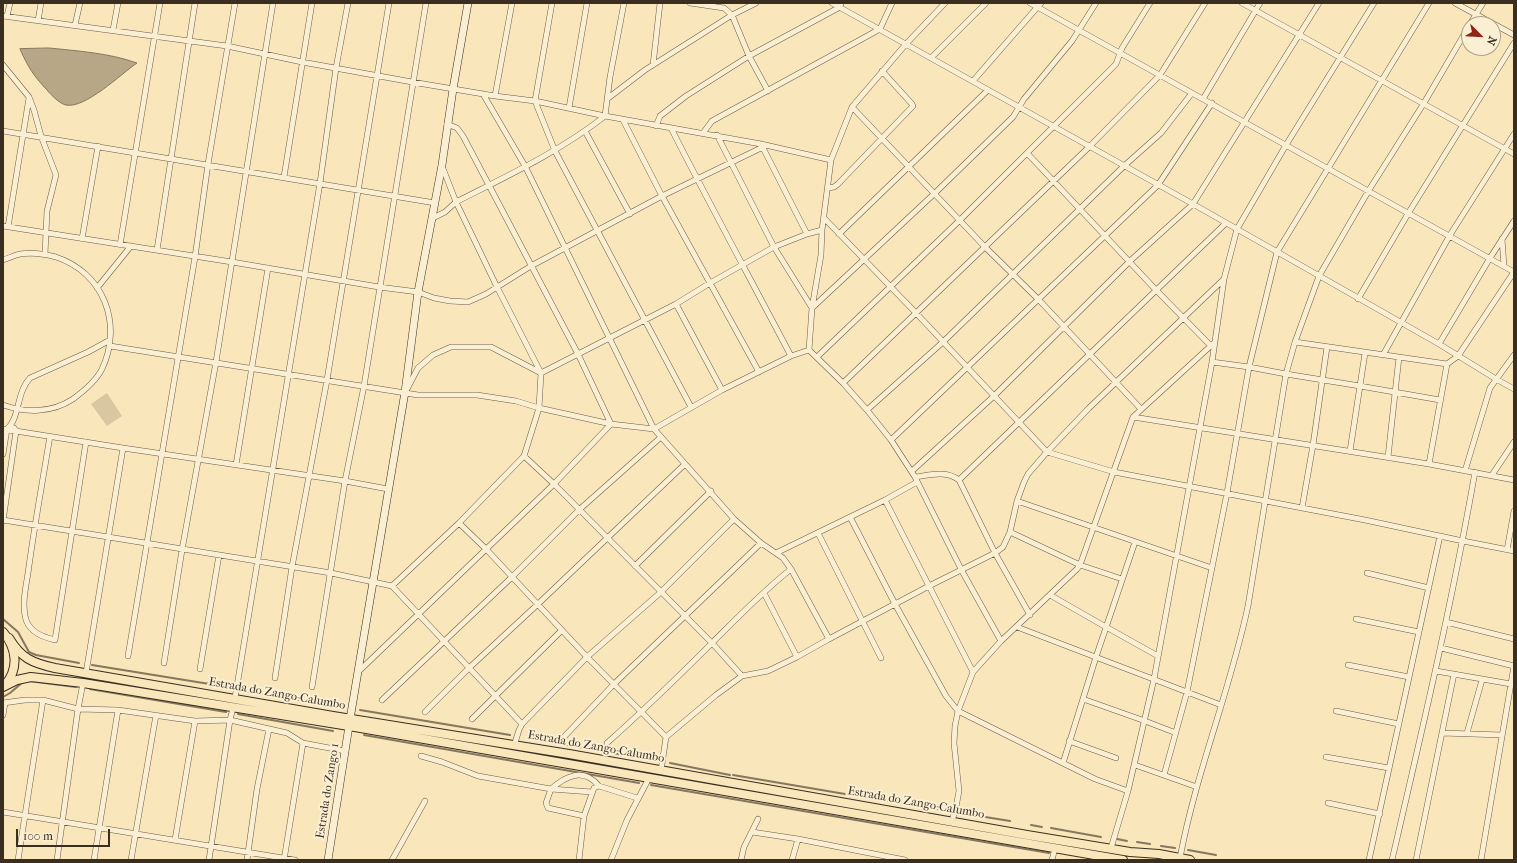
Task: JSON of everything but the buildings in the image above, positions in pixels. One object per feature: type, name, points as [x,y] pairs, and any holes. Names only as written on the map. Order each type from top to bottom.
[{"type":"main road","name":"Estrada do Zango-Calumbo","points":[[6,635],[21,654],[34,662],[86,673],[235,698],[350,722],[649,778],[1122,860]]},
{"type":"main road","points":[[3,688],[11,677],[15,665],[13,647],[6,635]]},
{"type":"main road","name":"Estrada do Zango-Calumbo","points":[[3,688],[17,680],[31,677],[83,683],[232,708],[350,722],[569,754],[952,821],[1190,860]]},
{"type":"street","points":[[10,3],[5,16],[227,46],[302,62],[412,82],[535,101],[623,120],[717,135],[831,160]]},
{"type":"street","points":[[38,21],[41,3]]},
{"type":"street","points":[[75,26],[80,3]]},
{"type":"street","points":[[112,30],[118,3]]},
{"type":"street","points":[[120,244],[160,3]]},
{"type":"street","points":[[156,250],[172,158],[188,40],[195,3]]},
{"type":"street","points":[[128,656],[196,257],[208,164],[235,3]]},
{"type":"street","points":[[164,663],[182,550],[216,362],[273,3]]},
{"type":"street","points":[[284,177],[312,3]]},
{"type":"street","points":[[235,698],[320,183],[336,68],[348,3]]},
{"type":"street","points":[[275,678],[292,567],[327,380],[389,3]]},
{"type":"street","points":[[312,687],[345,481],[364,386],[426,3]]},
{"type":"street","name":"Estrada do Zango 1","points":[[328,860],[405,392],[418,292],[442,165],[447,124],[468,3]]},
{"type":"street","points":[[495,96],[512,3]]},
{"type":"street","points":[[552,3],[535,101],[555,151],[691,407]]},
{"type":"street","points":[[569,108],[587,3]]},
{"type":"street","points":[[432,218],[445,212],[456,202],[555,151],[585,132],[605,116],[624,3]]},
{"type":"street","points":[[653,65],[660,3]]},
{"type":"street","points":[[690,3],[724,8],[732,15],[749,56],[768,91]]},
{"type":"street","points":[[607,99],[653,65],[732,15],[756,3]]},
{"type":"street","points":[[832,3],[840,5],[906,44],[1193,204],[1400,323],[1440,344],[1496,379],[1514,388]]},
{"type":"street","points":[[703,133],[712,122],[880,29],[892,3]]},
{"type":"street","points":[[809,350],[812,308],[831,160],[852,107],[906,44],[945,3]]},
{"type":"street","points":[[932,58],[986,3]]},
{"type":"street","points":[[1030,3],[1040,5],[1120,54],[1212,103],[1286,146],[1409,212],[1514,272],[1458,356],[1447,364],[1429,464]]},
{"type":"street","points":[[812,308],[935,193],[1013,117],[1018,107],[1072,41],[1096,3]]},
{"type":"street","points":[[817,357],[960,220],[1116,64],[1122,48],[1150,3]]},
{"type":"street","points":[[843,383],[1089,147],[1160,75],[1205,3]]},
{"type":"street","points":[[1242,3],[1514,154]]},
{"type":"street","points":[[1203,99],[1260,3]]},
{"type":"street","points":[[912,471],[994,396],[1130,262],[1193,204],[1319,3]]},
{"type":"street","points":[[1111,848],[1135,765],[1154,679],[1212,362],[1224,279],[1237,229],[1374,3]]},
{"type":"street","points":[[1164,775],[1187,692],[1227,493],[1249,366],[1277,252],[1429,3]]},
{"type":"street","points":[[1455,3],[1514,35]]},
{"type":"street","points":[[1476,15],[1483,3]]},
{"type":"street","points":[[656,126],[660,116],[686,96],[749,56],[840,5]]},
{"type":"street","points":[[973,81],[1040,5]]},
{"type":"street","points":[[1180,858],[1197,787],[1243,627],[1286,374],[1295,342],[1319,276],[1369,190],[1424,103],[1461,40]]},
{"type":"street","points":[[1358,299],[1409,212],[1514,42]]},
{"type":"street","points":[[3,65],[29,97],[41,136],[56,175],[48,211],[45,254]]},
{"type":"street","points":[[828,188],[834,187],[838,184],[913,106],[882,71]]},
{"type":"street","points":[[839,234],[988,90]]},
{"type":"street","points":[[868,410],[943,342],[1124,166],[1162,133],[1192,93]]},
{"type":"street","points":[[483,94],[525,166],[654,429],[711,491],[734,519],[761,543],[783,558],[791,569],[828,639]]},
{"type":"street","points":[[29,97],[5,227],[418,292],[434,298],[450,301],[472,301],[531,266],[662,196],[730,163],[762,145]]},
{"type":"street","points":[[891,440],[1158,185],[1212,103]]},
{"type":"street","points":[[852,107],[985,247],[1065,327],[1141,409]]},
{"type":"street","points":[[623,120],[662,196],[759,372]]},
{"type":"street","points":[[447,124],[457,128],[464,136],[578,354],[610,424]]},
{"type":"street","points":[[671,128],[697,179],[744,264],[791,356]]},
{"type":"street","points":[[3,131],[23,135],[41,136],[435,203]]},
{"type":"street","points":[[585,132],[630,214]]},
{"type":"street","points":[[1383,355],[1450,235],[1514,134]]},
{"type":"street","points":[[717,135],[774,247],[812,308]]},
{"type":"street","points":[[762,145],[807,234]]},
{"type":"street","points":[[82,239],[98,146]]},
{"type":"street","points":[[1027,154],[1211,346]]},
{"type":"street","points":[[392,586],[459,523],[524,456],[539,408],[542,373],[496,287],[456,202],[442,165]]},
{"type":"street","points":[[824,218],[891,286],[1047,452],[1114,472],[1265,500],[1514,551]]},
{"type":"street","points":[[1440,344],[1490,258],[1514,222]]},
{"type":"street","points":[[958,480],[1226,223]]},
{"type":"street","points":[[542,373],[676,304],[774,247],[807,234],[822,230]]},
{"type":"street","points":[[1502,239],[1504,266]]},
{"type":"street","points":[[97,288],[131,246]]},
{"type":"street","points":[[3,260],[20,254],[45,254],[69,262],[89,276],[103,297],[111,321],[110,343],[102,370],[86,390],[66,404],[41,411],[16,410],[3,405]]},
{"type":"street","points":[[236,465],[268,268]]},
{"type":"street","points":[[661,770],[666,736],[742,676],[768,671],[797,657],[929,586],[962,571],[1003,547],[1010,532],[1021,488],[1028,474],[1089,408],[1224,279]]},
{"type":"street","points":[[676,304],[722,390]]},
{"type":"street","points":[[952,821],[959,791],[954,743],[955,726],[958,711],[973,672],[1001,641],[1075,572],[1080,565],[1094,528],[1133,417],[1215,342]]},
{"type":"street","points":[[1295,342],[1327,348],[1447,364]]},
{"type":"street","points":[[522,724],[392,586],[331,573],[3,521],[16,430],[13,424],[24,384],[30,378],[110,343],[178,356],[405,392],[418,396],[477,395],[516,401],[539,408],[610,424],[654,429],[722,390],[791,356],[809,350]]},
{"type":"street","points":[[405,392],[418,368],[433,355],[451,347],[491,347],[542,373]]},
{"type":"street","points":[[1302,508],[1327,348]]},
{"type":"street","points":[[809,350],[868,410],[912,471],[962,571],[1001,641]]},
{"type":"street","points":[[1350,451],[1364,353]]},
{"type":"street","points":[[1465,471],[1491,385],[1514,355]]},
{"type":"street","points":[[1388,457],[1400,357]]},
{"type":"street","points":[[1212,362],[1249,366],[1286,374],[1440,400]]},
{"type":"street","points":[[1133,417],[1388,457],[1514,480]]},
{"type":"street","points":[[5,429],[13,424]]},
{"type":"street","points":[[358,672],[554,484],[610,424]]},
{"type":"street","points":[[5,429],[345,481],[388,489]]},
{"type":"street","points":[[3,454],[5,429]]},
{"type":"street","points":[[50,436],[35,525],[24,606],[27,622],[31,628],[37,634],[55,640],[86,442]]},
{"type":"street","points":[[382,700],[512,577],[580,509],[661,437]]},
{"type":"street","points":[[1492,475],[1514,442]]},
{"type":"street","points":[[86,673],[123,448]]},
{"type":"street","points":[[524,456],[580,509],[712,643],[742,676]]},
{"type":"street","points":[[425,712],[469,668],[685,464]]},
{"type":"street","points":[[1392,860],[1441,648],[1463,541],[1475,472]]},
{"type":"street","points":[[776,554],[885,500],[916,480],[944,474],[953,476],[958,480],[995,553],[1030,615]]},
{"type":"street","points":[[635,566],[711,491]]},
{"type":"street","points":[[885,500],[973,672]]},
{"type":"street","points":[[1017,501],[1212,568]]},
{"type":"street","points":[[1507,550],[1514,511]]},
{"type":"street","points":[[850,517],[895,604],[946,696],[958,711],[1095,779],[1128,791]]},
{"type":"street","points":[[514,746],[522,724],[587,657],[661,592],[734,519]]},
{"type":"street","points":[[459,523],[587,657],[666,736]]},
{"type":"street","points":[[1010,532],[1080,565],[1122,579]]},
{"type":"street","points":[[818,533],[881,658]]},
{"type":"street","points":[[1369,860],[1440,536]]},
{"type":"street","points":[[1062,763],[1135,542]]},
{"type":"street","points":[[563,738],[614,684],[761,543]]},
{"type":"street","points":[[200,669],[219,555]]},
{"type":"street","points":[[607,743],[642,712],[764,593],[791,569]]},
{"type":"street","points":[[1367,573],[1429,588]]},
{"type":"street","points":[[764,593],[797,657]]},
{"type":"street","points":[[1050,595],[1158,656]]},
{"type":"street","points":[[1356,619],[1419,632]]},
{"type":"street","points":[[1446,622],[1514,639]]},
{"type":"street","points":[[1017,627],[1221,705]]},
{"type":"street","points":[[472,719],[562,630]]},
{"type":"street","points":[[1441,648],[1514,666],[1481,860]]},
{"type":"street","points":[[1348,665],[1409,677]]},
{"type":"street","points":[[1436,671],[1511,684]]},
{"type":"street","points":[[1416,860],[1454,674]]},
{"type":"street","points":[[1467,733],[1482,680]]},
{"type":"street","points":[[57,860],[78,708],[83,683]]},
{"type":"street","points":[[1083,699],[1176,733]]},
{"type":"street","points":[[3,715],[4,703],[25,700],[44,700],[78,708],[118,710],[195,721],[230,720],[287,733],[303,743],[345,752]]},
{"type":"street","points":[[18,860],[44,700]]},
{"type":"street","points":[[208,860],[232,708]]},
{"type":"street","points":[[94,860],[118,710]]},
{"type":"street","points":[[1336,711],[1399,724]]},
{"type":"street","points":[[131,860],[156,715]]},
{"type":"street","points":[[175,840],[195,721]]},
{"type":"street","points":[[247,860],[257,789],[269,728]]},
{"type":"street","points":[[1442,733],[1502,735]]},
{"type":"street","points":[[1069,741],[1116,758]]},
{"type":"street","points":[[284,859],[303,743]]},
{"type":"street","points":[[421,756],[442,762],[478,776],[551,789],[592,792]]},
{"type":"street","points":[[1326,757],[1390,768]]},
{"type":"street","points":[[1135,765],[1197,787]]},
{"type":"street","points":[[584,816],[548,808],[546,804],[551,789],[568,776],[576,775],[589,777],[599,786],[637,798]]},
{"type":"street","points":[[611,860],[637,798],[649,778]]},
{"type":"street","points":[[579,860],[584,816],[594,788],[599,786]]},
{"type":"street","points":[[392,860],[425,801]]},
{"type":"street","points":[[1328,803],[1380,814]]},
{"type":"street","points":[[3,812],[295,860]]},
{"type":"street","points":[[741,860],[744,848],[758,820]]},
{"type":"street","points":[[752,832],[798,839],[905,860]]},
{"type":"street","points":[[792,860],[798,839]]},
{"type":"street","points":[[1052,860],[1055,848]]},
{"type":"shaded area","points":[[49,48],[82,51],[137,63],[103,90],[83,102],[74,105],[66,105],[56,99],[38,80],[28,66],[20,49]]},
{"type":"shaded area","points":[[107,393],[122,416],[107,426],[91,404]]},
{"type":"waterway","points":[[3,619],[18,632],[29,652],[36,655],[79,663]]},
{"type":"waterway","points":[[92,665],[228,687]]},
{"type":"waterway","points":[[29,681],[76,687]]},
{"type":"waterway","points":[[3,697],[23,682]]},
{"type":"waterway","points":[[90,689],[226,712]]},
{"type":"waterway","points":[[245,691],[344,707]]},
{"type":"waterway","points":[[360,710],[510,735]]},
{"type":"waterway","points":[[238,714],[333,731]]},
{"type":"waterway","points":[[364,735],[639,783]]},
{"type":"waterway","points":[[527,738],[653,760]]},
{"type":"waterway","points":[[670,763],[730,775]]},
{"type":"waterway","points":[[733,775],[845,794]]},
{"type":"waterway","points":[[651,785],[1049,853]]},
{"type":"waterway","points":[[853,795],[940,809]]},
{"type":"waterway","points":[[973,815],[1010,821]]},
{"type":"waterway","points":[[1031,825],[1042,827]]},
{"type":"waterway","points":[[1051,828],[1101,837]]},
{"type":"waterway","points":[[1117,839],[1127,841]]},
{"type":"waterway","points":[[1137,842],[1150,844]]},
{"type":"waterway","points":[[1161,846],[1175,848]]},
{"type":"waterway","points":[[1188,850],[1216,855]]},
{"type":"waterway","points":[[1089,858],[1099,860]]}]
